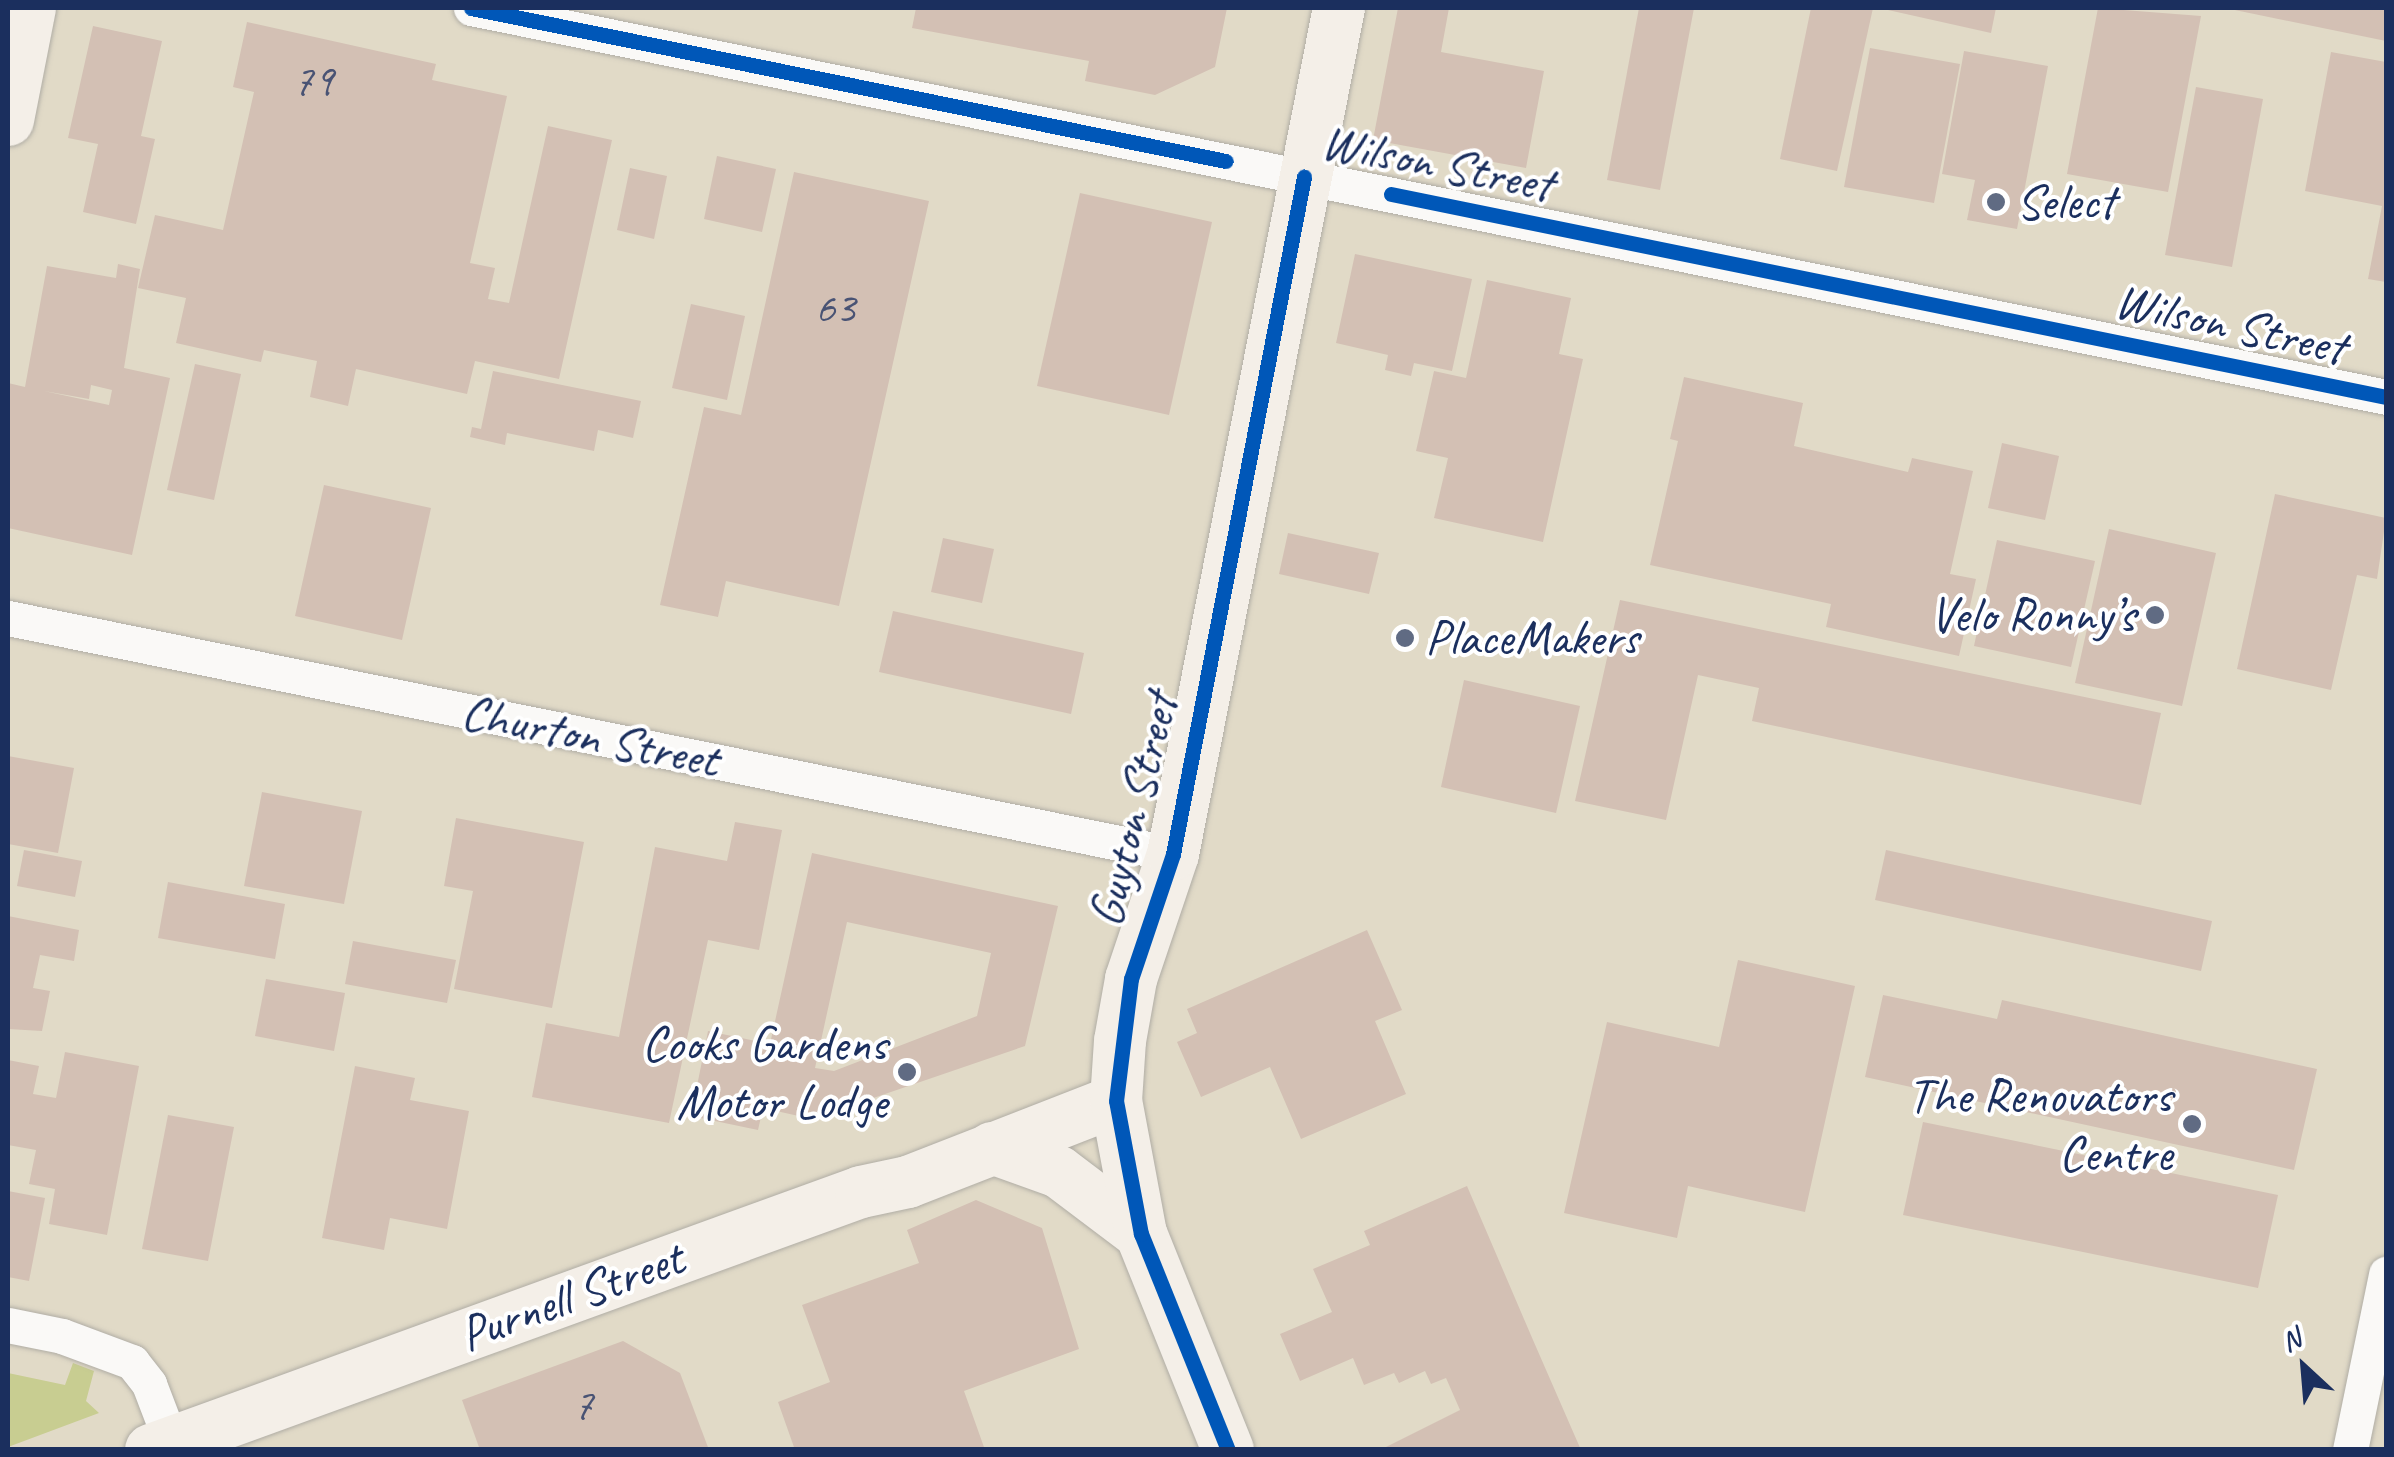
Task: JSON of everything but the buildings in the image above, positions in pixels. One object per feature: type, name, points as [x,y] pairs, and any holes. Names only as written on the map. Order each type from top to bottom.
[{"type":"main road","points":[[8,120],[30,8]]},
{"type":"main road","name":"Guyton Street","points":[[1228,1450],[1141,1234],[1116,1101],[1131,979],[1174,854],[1339,8]]},
{"type":"main road","name":"Purnell Street","points":[[161,1444],[1116,1101]]},
{"type":"main road","points":[[992,1148],[1059,1172],[1141,1234]]},
{"type":"street","name":"Wilson Street","points":[[471,8],[2386,397]]},
{"type":"street","name":"Churton Street","points":[[8,618],[1174,854]]},
{"type":"street","points":[[2350,1450],[2386,1274]]},
{"type":"street","points":[[8,1326],[62,1336],[132,1362],[149,1384],[161,1444]]},
{"type":"green space","points":[[73,1363],[94,1371],[86,1401],[99,1413],[8,1447],[8,1373],[65,1385]]},
{"type":"cycle path","points":[[471,8],[1226,161]]},
{"type":"cycle path","points":[[1228,1450],[1141,1234],[1116,1101],[1131,979],[1173,854],[1304,177]]},
{"type":"cycle path","points":[[1391,194],[2386,397]]},
{"type":"place","name":"Select","points":[[1996,202]]},
{"type":"place","name":"Velo Ronny’s","points":[[2155,615]]},
{"type":"place","name":"PlaceMakers","points":[[1405,638]]},
{"type":"place","name":"Cooks Gardens Motor Lodge","points":[[907,1072]]},
{"type":"place","name":"The Renovators Centre","points":[[2192,1124]]}]
